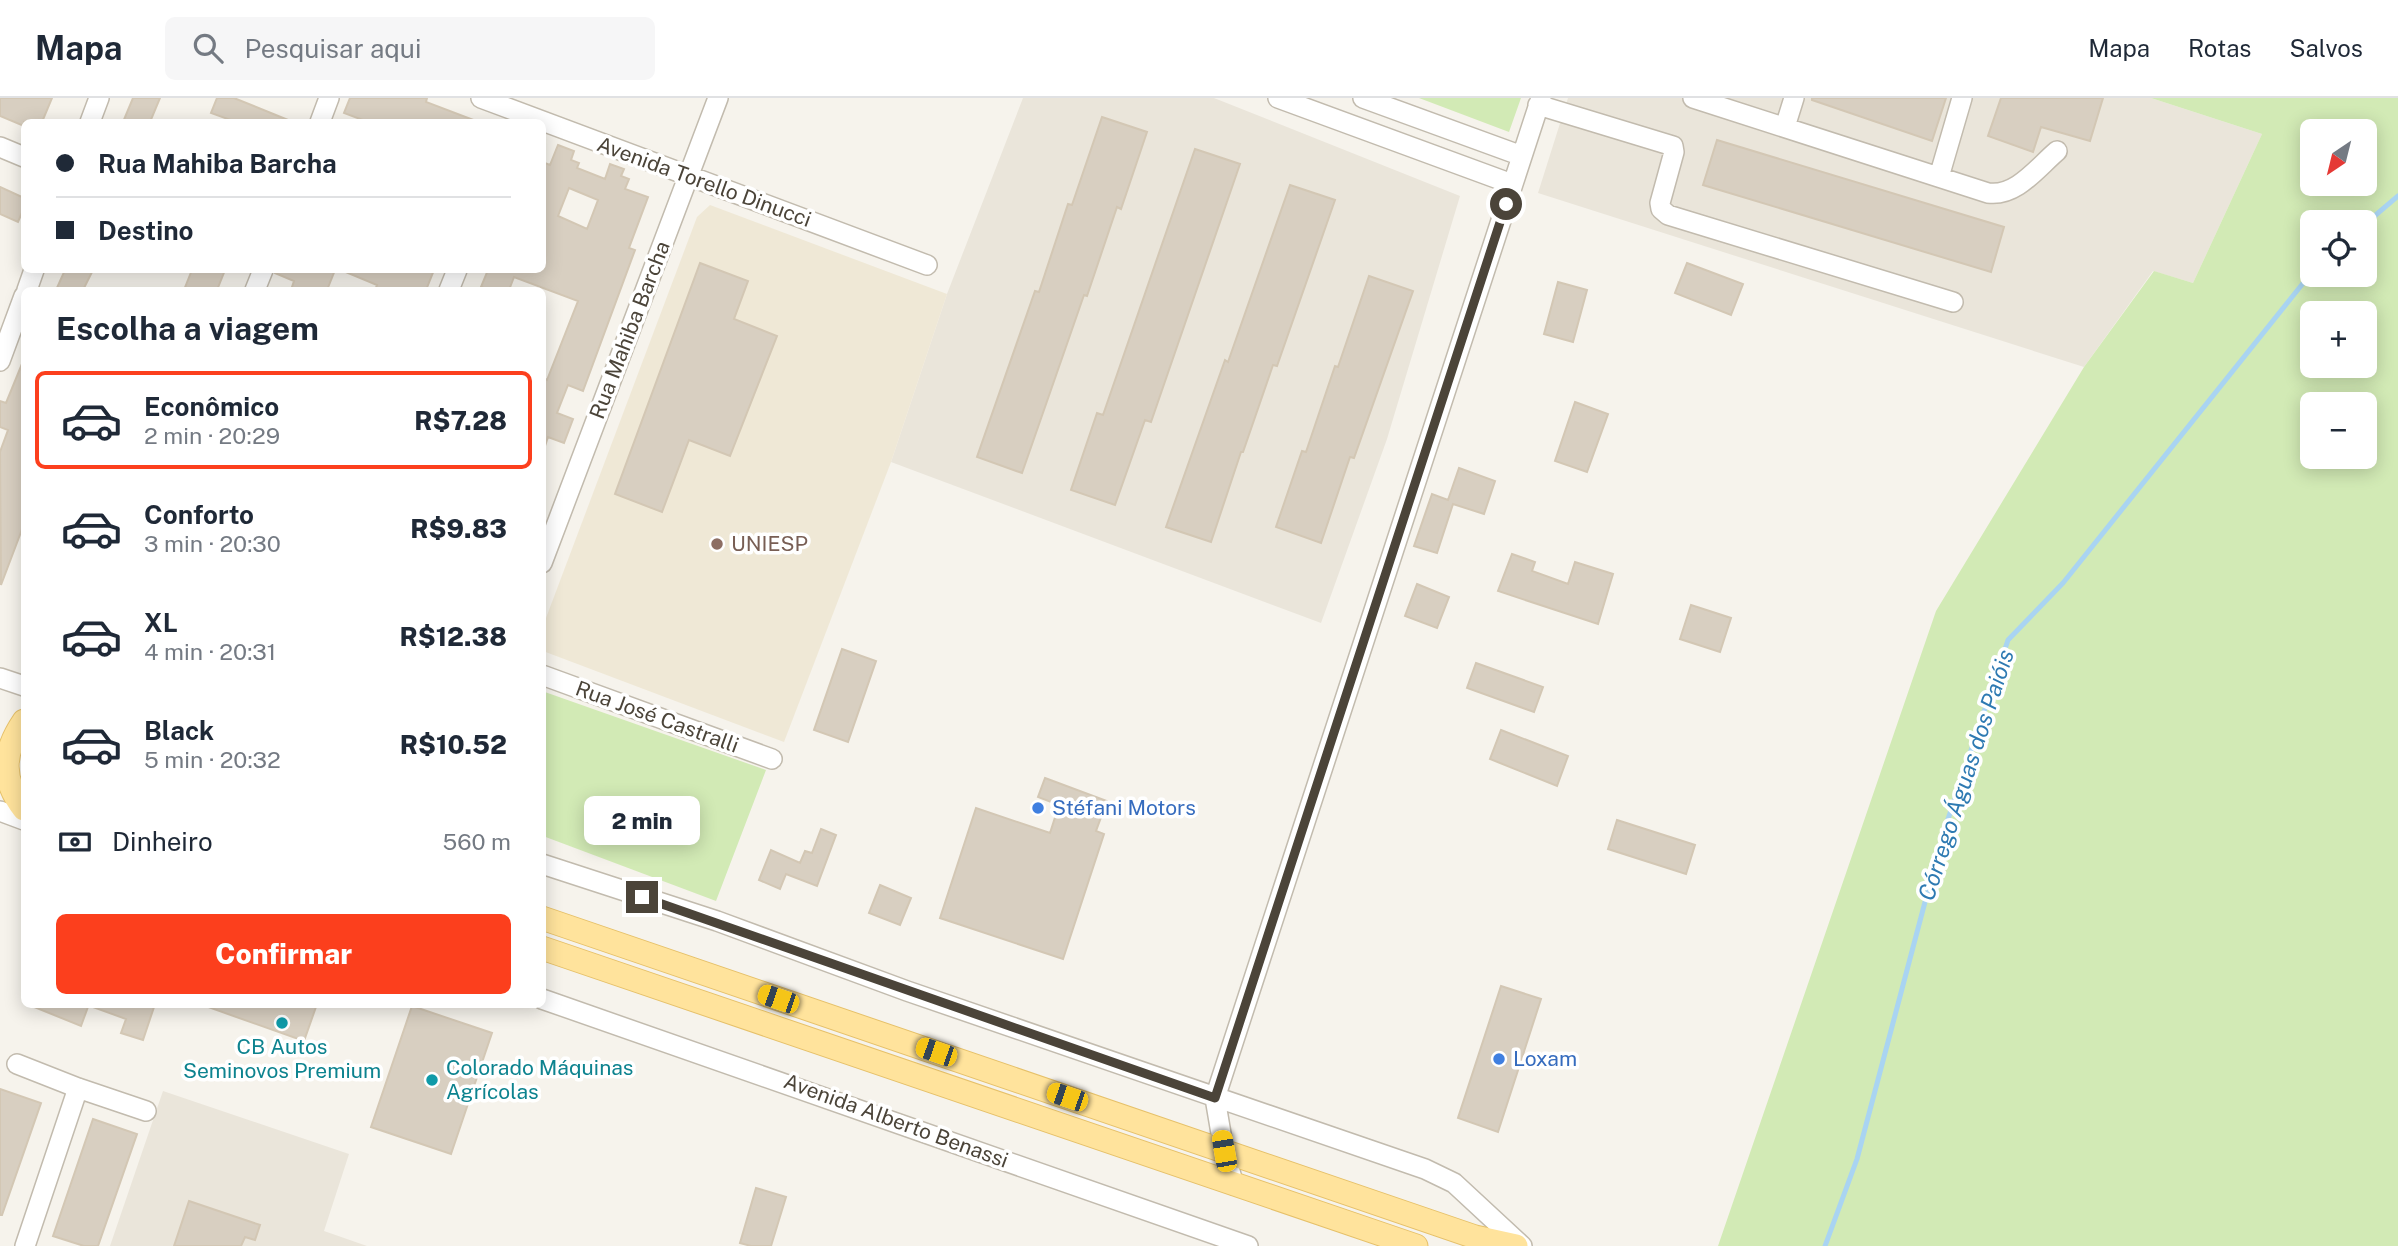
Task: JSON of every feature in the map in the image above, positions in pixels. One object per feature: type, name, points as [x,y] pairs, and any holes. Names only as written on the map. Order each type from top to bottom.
[{"type":"main road","points":[[16,733],[7,779],[21,805]]},
{"type":"main road","points":[[546,919],[1475,1237],[1516,1246]]},
{"type":"main road","points":[[546,949],[1416,1246]]},
{"type":"street","points":[[91,119],[99,98]]},
{"type":"street","points":[[321,119],[329,98]]},
{"type":"street","name":"Avenida Torello Dinucci","points":[[481,98],[537,119]]},
{"type":"street","name":"Rua Mahiba Barcha","points":[[546,551],[718,98]]},
{"type":"street","points":[[1278,98],[1512,184]]},
{"type":"street","points":[[1353,126],[1363,98],[1522,156]]},
{"type":"street","points":[[1693,98],[2000,195],[2011,190],[2057,151]]},
{"type":"street","points":[[1785,127],[1794,98]]},
{"type":"street","points":[[1939,177],[1962,98]]},
{"type":"street","points":[[1234,1185],[1224,1151],[1215,1098],[1540,102],[1673,146],[1674,152],[1660,203],[1661,209],[1668,215],[1952,302]]},
{"type":"street","name":"Avenida Torello Dinucci","points":[[546,122],[927,265]]},
{"type":"street","points":[[0,147],[21,156]]},
{"type":"street","points":[[21,304],[3,354],[21,353]]},
{"type":"street","name":"Rua José Castralli","points":[[546,676],[772,758]]},
{"type":"street","points":[[0,678],[21,685]]},
{"type":"street","points":[[0,811],[21,819]]},
{"type":"street","points":[[546,865],[717,921],[906,991],[1425,1169],[1454,1183],[1522,1246]]},
{"type":"street","name":"Avenida Alberto Benassi","points":[[546,1000],[755,1071],[1248,1246]]},
{"type":"street","points":[[16,1064],[146,1111]]},
{"type":"street","points":[[25,1246],[78,1088]]},
{"type":"shaded area","points":[[1023,98],[1214,98],[1460,196],[1387,439],[1321,623],[891,462],[947,294]]},
{"type":"shaded area","points":[[1568,98],[2151,98],[2262,134],[2193,283],[2153,271],[2084,367],[1538,193]]},
{"type":"shaded area","name":"UNIESP","points":[[710,205],[947,294],[891,462],[784,742],[546,652],[546,618],[697,217]]},
{"type":"shaded area","points":[[163,1091],[349,1154],[324,1231],[367,1246],[110,1246]]},
{"type":"green space","points":[[1419,98],[1521,98],[1509,132]]},
{"type":"green space","points":[[2151,98],[2398,98],[2398,1246],[1718,1246],[1936,611],[2084,367],[2154,271],[2193,283],[2262,134]]},
{"type":"green space","points":[[546,692],[766,770],[716,901],[546,837]]},
{"type":"building","points":[[0,98],[52,98],[43,119],[21,119],[21,125],[0,116]]},
{"type":"building","points":[[133,98],[160,98],[151,119],[124,119]]},
{"type":"building","points":[[217,98],[234,98],[286,119],[228,119],[211,113]]},
{"type":"building","points":[[350,98],[427,98],[426,102],[471,119],[360,119],[344,113]]},
{"type":"building","points":[[1812,98],[1946,98],[1932,141]]},
{"type":"building","points":[[2001,98],[2103,98],[2090,141],[2041,127],[2033,152],[1988,136]]},
{"type":"building","points":[[1102,117],[1147,132],[1121,209],[1117,207],[1087,296],[1084,295],[1022,473],[977,457],[1035,291],[1039,292],[1068,204],[1072,205]]},
{"type":"building","points":[[1717,140],[2004,227],[1991,272],[1703,185]]},
{"type":"building","points":[[558,145],[574,151],[571,160],[579,163],[577,168],[605,179],[610,164],[624,169],[621,176],[629,179],[625,189],[648,197],[629,248],[635,250],[583,391],[568,385],[557,413],[573,419],[564,443],[548,437],[546,443],[546,380],[578,301],[514,277],[510,287],[481,287],[487,273],[546,273],[546,164],[550,165]],"holes":[[[569,188],[598,200],[587,229],[558,216]]]},
{"type":"building","points":[[1195,149],[1240,164],[1151,422],[1145,420],[1115,505],[1071,490],[1097,413],[1103,415]]},
{"type":"building","points":[[1290,185],[1335,200],[1277,366],[1273,365],[1241,452],[1211,542],[1166,527]]},
{"type":"building","points":[[0,187],[21,197],[21,215],[18,222],[0,214]]},
{"type":"building","points":[[700,263],[748,281],[734,319],[777,336],[730,456],[689,440],[662,512],[615,494]]},
{"type":"building","points":[[1687,263],[1743,284],[1731,315],[1675,293]]},
{"type":"building","points":[[64,273],[92,273],[84,287],[57,287]]},
{"type":"building","points":[[191,273],[224,273],[218,287],[185,287]]},
{"type":"building","points":[[275,273],[334,273],[328,287],[292,287],[294,281]]},
{"type":"building","points":[[348,273],[433,273],[427,287],[376,287],[377,285]]},
{"type":"building","points":[[1369,276],[1413,291],[1354,458],[1350,457],[1321,543],[1276,527],[1302,451],[1306,452],[1335,366],[1338,367]]},
{"type":"building","points":[[1558,282],[1587,290],[1573,342],[1544,334]]},
{"type":"building","points":[[21,366],[21,532],[1,585],[0,452],[8,430],[0,427],[0,401],[6,403]]},
{"type":"building","points":[[1575,402],[1608,414],[1587,472],[1555,461]]},
{"type":"building","points":[[1459,468],[1495,481],[1484,514],[1453,504],[1437,553],[1414,546],[1432,494],[1448,500]]},
{"type":"building","points":[[1512,554],[1535,562],[1532,571],[1568,584],[1575,562],[1613,574],[1598,624],[1498,591]]},
{"type":"building","points":[[1417,584],[1449,597],[1437,628],[1405,616]]},
{"type":"building","points":[[1691,605],[1731,618],[1720,652],[1680,639]]},
{"type":"building","points":[[842,649],[876,661],[848,742],[814,730]]},
{"type":"building","points":[[1476,663],[1543,687],[1534,712],[1467,688]]},
{"type":"building","points":[[1501,730],[1568,756],[1557,786],[1490,759]]},
{"type":"building","points":[[1045,778],[1107,801],[1096,831],[1104,834],[1063,959],[940,918],[976,808],[1050,833],[1059,805],[1038,797]]},
{"type":"building","points":[[1617,820],[1695,845],[1686,874],[1608,849]]},
{"type":"building","points":[[821,829],[836,835],[817,886],[786,874],[780,889],[759,880],[771,850],[800,863],[805,851],[812,853]]},
{"type":"building","points":[[880,885],[911,898],[900,925],[869,913]]},
{"type":"building","name":"Loxam","points":[[1501,986],[1541,999],[1498,1132],[1458,1118]]},
{"type":"building","points":[[37,1008],[88,1008],[81,1026]]},
{"type":"building","points":[[96,1008],[154,1008],[143,1040],[121,1033],[126,1019]]},
{"type":"building","name":"CB Autos Seminovos Premium","points":[[211,1008],[316,1008],[304,1041]]},
{"type":"building","name":"Colorado Máquinas Agrícolas","points":[[411,1008],[492,1033],[451,1154],[371,1127]]},
{"type":"building","points":[[0,1089],[41,1103],[2,1215],[0,1215]]},
{"type":"building","points":[[93,1119],[137,1134],[98,1246],[84,1246],[53,1236]]},
{"type":"building","points":[[756,1188],[786,1197],[771,1246],[740,1243]]},
{"type":"building","points":[[189,1201],[260,1225],[255,1240],[245,1237],[241,1246],[174,1246]]},
{"type":"waterway","name":"Córrego Águas dos Paióis","points":[[2377,214],[2398,196]]},
{"type":"waterway","name":"Córrego Águas dos Paióis","points":[[1825,1246],[1857,1159],[1943,834],[2008,640],[2063,583],[2300,287]]},
{"type":"place","name":"UNIESP","points":[[717,544]]},
{"type":"place","name":"Stéfani Motors","points":[[1038,808]]},
{"type":"place","name":"CB Autos Seminovos Premium","points":[[282,1023]]},
{"type":"place","name":"Loxam","points":[[1499,1059]]},
{"type":"place","name":"Colorado Máquinas Agrícolas","points":[[432,1080]]},
{"type":"route","points":[[642,897],[717,921],[906,991],[1215,1098],[1506,204]]}]
